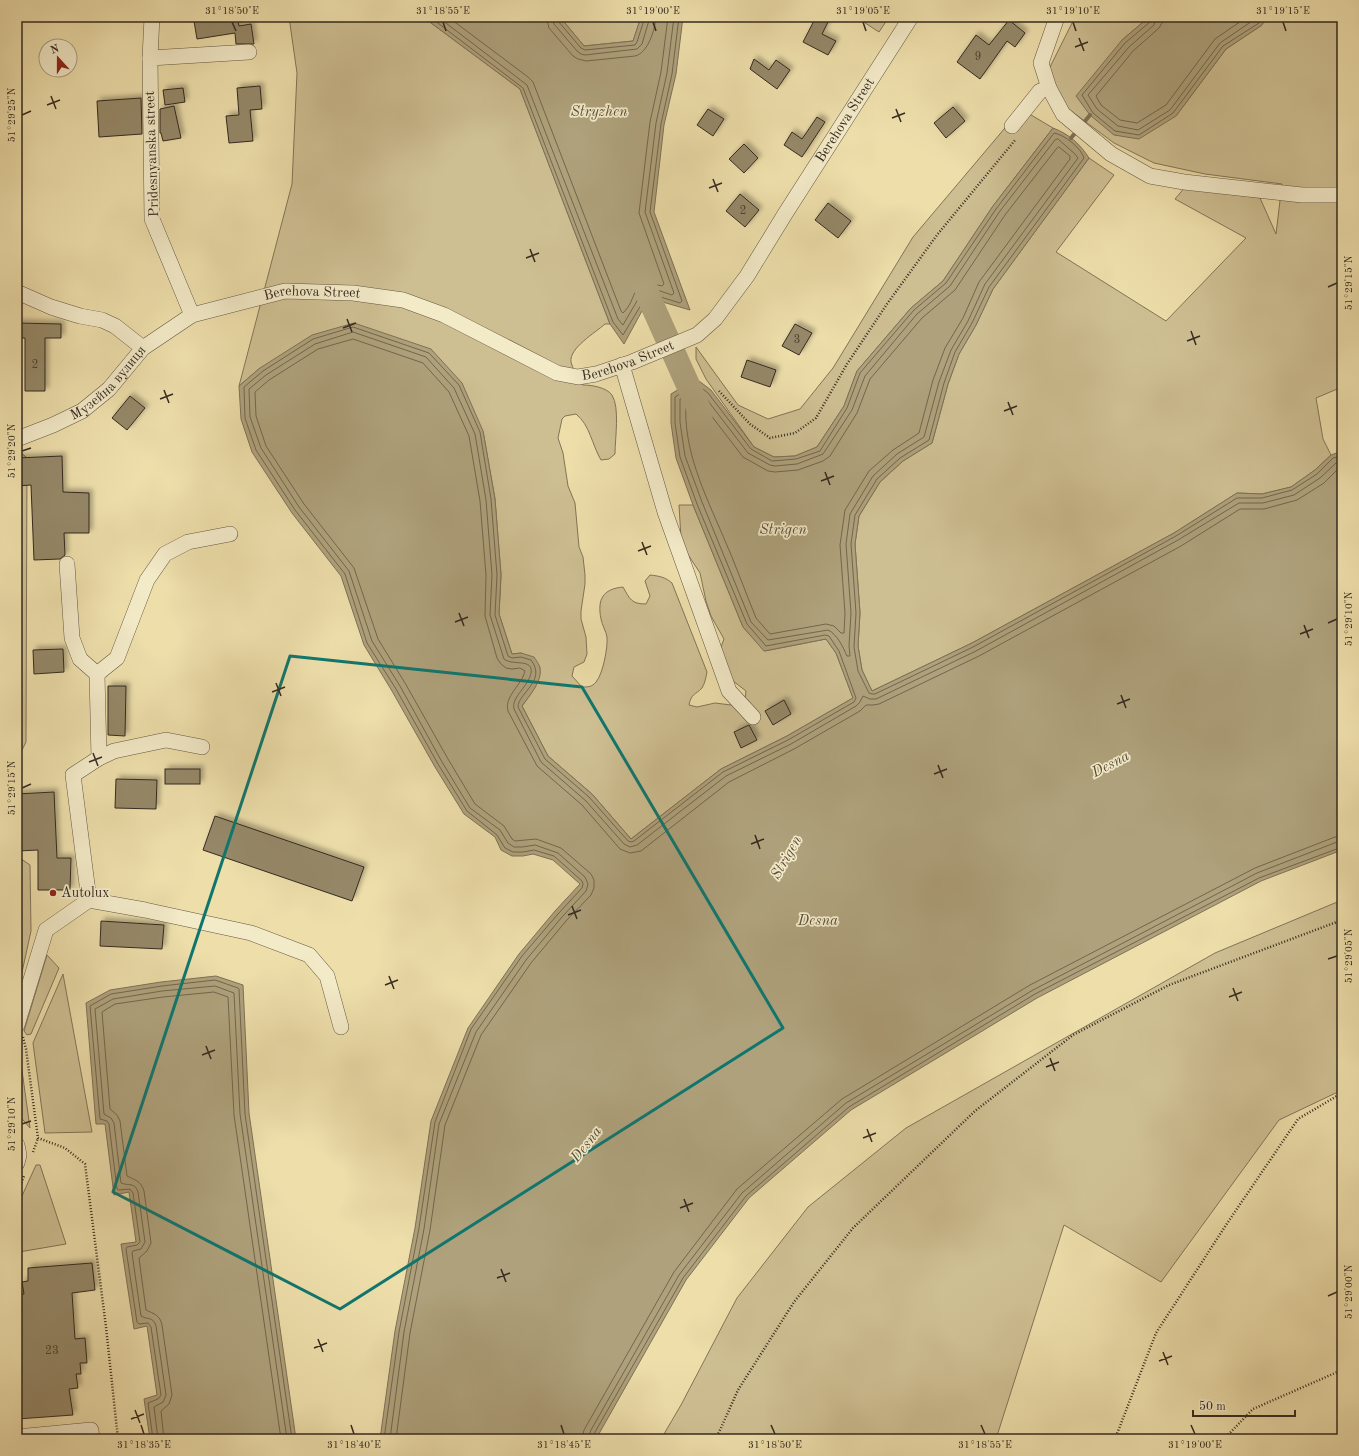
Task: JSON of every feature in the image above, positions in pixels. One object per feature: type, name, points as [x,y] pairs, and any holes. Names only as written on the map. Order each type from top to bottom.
[{"type":"street","name":"Pridesnyanska street","points":[[152,17],[150,58],[152,219],[192,315]]},
{"type":"street","name":"Berehova Street","points":[[192,315],[286,291],[353,293],[403,300],[444,315],[557,372],[578,377],[596,374],[627,364],[697,335],[715,320],[747,276],[911,17]]},
{"type":"street","points":[[1057,17],[1041,63],[1049,88],[1063,114],[1111,154],[1150,176],[1184,182],[1302,195],[1342,196]]},
{"type":"street","points":[[150,58],[249,52]]},
{"type":"street","points":[[1014,132],[1040,91],[1049,88]]},
{"type":"street","points":[[17,292],[51,307],[80,316],[102,320],[115,326],[143,348]]},
{"type":"street","name":"Музейна вулиця","points":[[17,439],[53,425],[82,411],[109,389],[143,348],[192,315]]},
{"type":"street","points":[[627,364],[665,512],[728,691],[753,717]]},
{"type":"street","points":[[97,674],[117,658],[147,580],[165,554],[188,542],[230,534]]},
{"type":"street","points":[[67,564],[72,638],[80,659],[97,674],[99,758]]},
{"type":"street","points":[[89,900],[73,775],[114,750],[166,740],[202,747]]},
{"type":"street","points":[[18,1023],[46,930],[89,900],[145,910],[251,933],[309,955],[327,976],[341,1027]]},
{"type":"street","points":[[17,1145],[19,1155],[17,1163]]},
{"type":"street","points":[[17,1437],[91,1430],[92,1439]]},
{"type":"path","points":[[719,391],[750,424],[770,438],[795,433],[816,418],[847,364],[887,304],[1014,132]]},
{"type":"path","points":[[716,1439],[738,1390],[794,1302],[853,1228],[975,1111],[1073,1035],[1169,985],[1342,920]]},
{"type":"path","points":[[18,1023],[26,1049],[38,1138],[65,1148],[85,1164],[107,1334],[118,1439]]},
{"type":"path","points":[[1115,1439],[1156,1333],[1226,1225],[1298,1118],[1342,1093]]},
{"type":"path","points":[[1224,1439],[1253,1409],[1342,1370]]},
{"type":"highlighted area","points":[[290,656],[582,687],[783,1028],[340,1309],[113,1192]]},
{"type":"shaded area","points":[[289,17],[423,17],[520,89],[610,324],[605,324],[578,346],[571,357],[571,362],[583,385],[602,388],[612,395],[616,407],[615,454],[609,459],[601,460],[588,429],[576,414],[565,416],[562,419],[558,438],[563,453],[568,486],[575,503],[579,547],[583,557],[585,575],[581,619],[586,637],[587,654],[584,662],[574,667],[572,676],[582,687],[588,687],[594,684],[601,673],[606,654],[607,641],[600,612],[603,596],[611,590],[623,587],[627,595],[634,602],[646,604],[650,596],[645,581],[650,575],[653,575],[664,578],[672,583],[707,672],[702,688],[692,697],[689,705],[697,707],[715,703],[731,705],[745,699],[746,691],[728,677],[718,655],[724,639],[711,616],[700,573],[687,553],[681,538],[679,505],[693,505],[743,627],[765,651],[826,639],[836,653],[853,698],[787,736],[721,769],[631,839],[592,794],[548,756],[522,706],[537,683],[540,667],[521,653],[512,654],[499,614],[501,575],[495,499],[483,431],[260,368],[239,386],[292,184],[297,73]]},
{"type":"shaded area","points":[[560,17],[641,17],[633,41],[584,46]]},
{"type":"shaded area","points":[[856,17],[889,17],[879,32]]},
{"type":"shaded area","points":[[1075,17],[1149,17],[1122,40],[1176,116],[1226,49],[1262,25],[1266,17],[1342,17],[1342,387],[1316,398],[1323,439],[1331,455],[1315,470],[1291,487],[1262,494],[1237,493],[1174,533],[972,643],[872,691],[862,670],[858,646],[860,613],[855,544],[859,516],[880,482],[903,461],[932,443],[948,384],[959,354],[976,325],[993,289],[1089,158],[1114,175],[1056,252],[1166,321],[1246,238],[1175,199],[1187,185],[1260,198],[1276,234],[1282,184],[1205,174],[1154,163],[1114,143],[1067,108],[1048,71]]},
{"type":"shaded area","points":[[1021,109],[1053,128],[993,206],[943,281],[911,308],[857,371],[844,406],[817,447],[795,456],[774,457],[754,447],[706,379],[696,359],[696,347],[738,405],[768,419],[800,409],[833,368],[913,237]]},
{"type":"shaded area","points":[[17,449],[27,458],[26,742],[17,760]]},
{"type":"shaded area","points":[[17,856],[30,865],[31,931],[17,995]]},
{"type":"shaded area","points":[[1342,900],[1342,1090],[1279,1120],[1161,1282],[1064,1225],[996,1439],[661,1439],[681,1405],[737,1298],[808,1207],[906,1128],[1215,953]]},
{"type":"shaded area","points":[[47,955],[59,968],[31,1034],[27,1035],[24,1031]]},
{"type":"shaded area","points":[[63,974],[92,1132],[45,1133],[33,1043]]},
{"type":"shaded area","points":[[20,1056],[30,1128],[17,1113],[17,1059]]},
{"type":"shaded area","points":[[36,1165],[40,1165],[66,1244],[19,1252],[17,1240],[17,1207]]},
{"type":"water","name":"Stryzhen","points":[[423,17],[560,17],[584,46],[633,41],[641,17],[683,17],[676,74],[664,125],[654,212],[690,310],[649,298],[624,344],[610,324],[520,89]]},
{"type":"water","points":[[1149,17],[1266,17],[1262,25],[1226,49],[1176,116],[1139,139],[1114,135],[1090,115],[1076,96],[1122,40]]},
{"type":"water","name":"Desna","points":[[1053,128],[1074,140],[1089,158],[993,289],[976,325],[959,354],[948,384],[932,443],[903,461],[880,482],[859,516],[855,544],[860,613],[858,646],[862,670],[872,691],[972,643],[1174,533],[1237,493],[1262,494],[1291,487],[1315,470],[1331,455],[1342,451],[1342,850],[1261,881],[1037,998],[851,1110],[749,1198],[686,1280],[596,1439],[380,1439],[395,1331],[415,1228],[431,1121],[468,1028],[519,954],[580,884],[553,860],[533,854],[512,856],[501,850],[495,837],[464,814],[364,645],[341,576],[292,513],[252,452],[241,419],[239,386],[260,368],[312,335],[354,323],[431,349],[462,383],[483,431],[495,499],[501,575],[499,614],[512,654],[521,653],[534,657],[540,670],[540,676],[535,687],[522,706],[548,756],[592,794],[631,839],[721,769],[787,736],[853,698],[836,653],[826,639],[764,651],[743,627],[693,505],[676,458],[671,423],[671,394],[687,384],[699,381],[711,390],[754,447],[774,457],[795,456],[817,447],[844,406],[857,371],[911,308],[943,281],[993,206]]},
{"type":"water","points":[[216,976],[243,985],[249,1113],[296,1439],[150,1439],[144,1399],[157,1395],[147,1326],[134,1329],[121,1244],[136,1242],[129,1192],[114,1195],[105,1124],[96,1124],[86,1003],[110,990],[161,982]]},
{"type":"building","points":[[223,17],[237,17],[239,26],[251,24],[254,44],[236,44],[235,33],[197,39],[194,21]]},
{"type":"building","points":[[816,17],[823,17],[829,20],[822,34],[836,41],[828,55],[803,42]]},
{"type":"building","points":[[1009,20],[1025,33],[1015,47],[1007,41],[980,79],[957,62],[976,35],[989,45]]},
{"type":"building","points":[[754,59],[769,70],[776,60],[790,70],[777,89],[750,69]]},
{"type":"building","points":[[260,86],[262,109],[250,110],[253,141],[229,143],[226,116],[239,115],[237,88]]},
{"type":"building","points":[[183,88],[185,102],[165,105],[163,90]]},
{"type":"building","points":[[141,98],[142,134],[99,137],[97,101]]},
{"type":"building","points":[[174,106],[181,138],[163,141],[160,133],[160,109]]},
{"type":"building","points":[[953,107],[965,121],[946,138],[934,123]]},
{"type":"building","points":[[708,109],[724,119],[713,136],[697,125]]},
{"type":"building","points":[[817,117],[825,122],[802,157],[784,145],[792,132],[802,139]]},
{"type":"building","points":[[744,144],[758,158],[744,173],[729,159]]},
{"type":"building","points":[[740,194],[759,210],[745,227],[726,211]]},
{"type":"building","points":[[828,203],[851,221],[838,238],[815,220]]},
{"type":"building","points":[[17,323],[61,324],[61,338],[45,338],[45,391],[25,391],[25,338],[17,338]]},
{"type":"building","points":[[795,324],[812,333],[799,355],[782,346]]},
{"type":"building","points":[[747,360],[776,370],[770,387],[741,377]]},
{"type":"building","points":[[130,396],[145,408],[127,430],[112,418]]},
{"type":"building","points":[[62,456],[63,492],[89,493],[89,533],[64,533],[65,555],[60,559],[34,560],[31,485],[17,486],[17,458]]},
{"type":"building","points":[[63,649],[64,672],[34,674],[33,650]]},
{"type":"building","points":[[108,686],[126,686],[125,736],[108,735]]},
{"type":"building","points":[[784,700],[791,714],[773,725],[765,711]]},
{"type":"building","points":[[749,725],[757,740],[741,748],[734,732]]},
{"type":"building","points":[[165,769],[200,769],[200,784],[165,784]]},
{"type":"building","points":[[116,779],[157,780],[156,809],[115,808]]},
{"type":"building","points":[[54,792],[57,858],[71,858],[70,890],[38,890],[38,850],[18,851],[17,794]]},
{"type":"building","points":[[215,816],[364,867],[352,901],[203,850]]},
{"type":"building","points":[[101,921],[164,925],[162,949],[100,946]]},
{"type":"building","points":[[92,1263],[95,1290],[72,1293],[75,1339],[85,1338],[87,1363],[80,1363],[81,1374],[76,1374],[78,1388],[69,1389],[73,1415],[17,1419],[17,1305],[19,1304],[17,1295],[24,1294],[22,1282],[28,1281],[28,1268]]},
{"type":"waterway","points":[[1071,138],[1090,115]]},
{"type":"waterway","name":"Strigen","points":[[639,267],[649,298],[701,414]]},
{"type":"place","name":"Autolux","points":[[53,893]]}]
